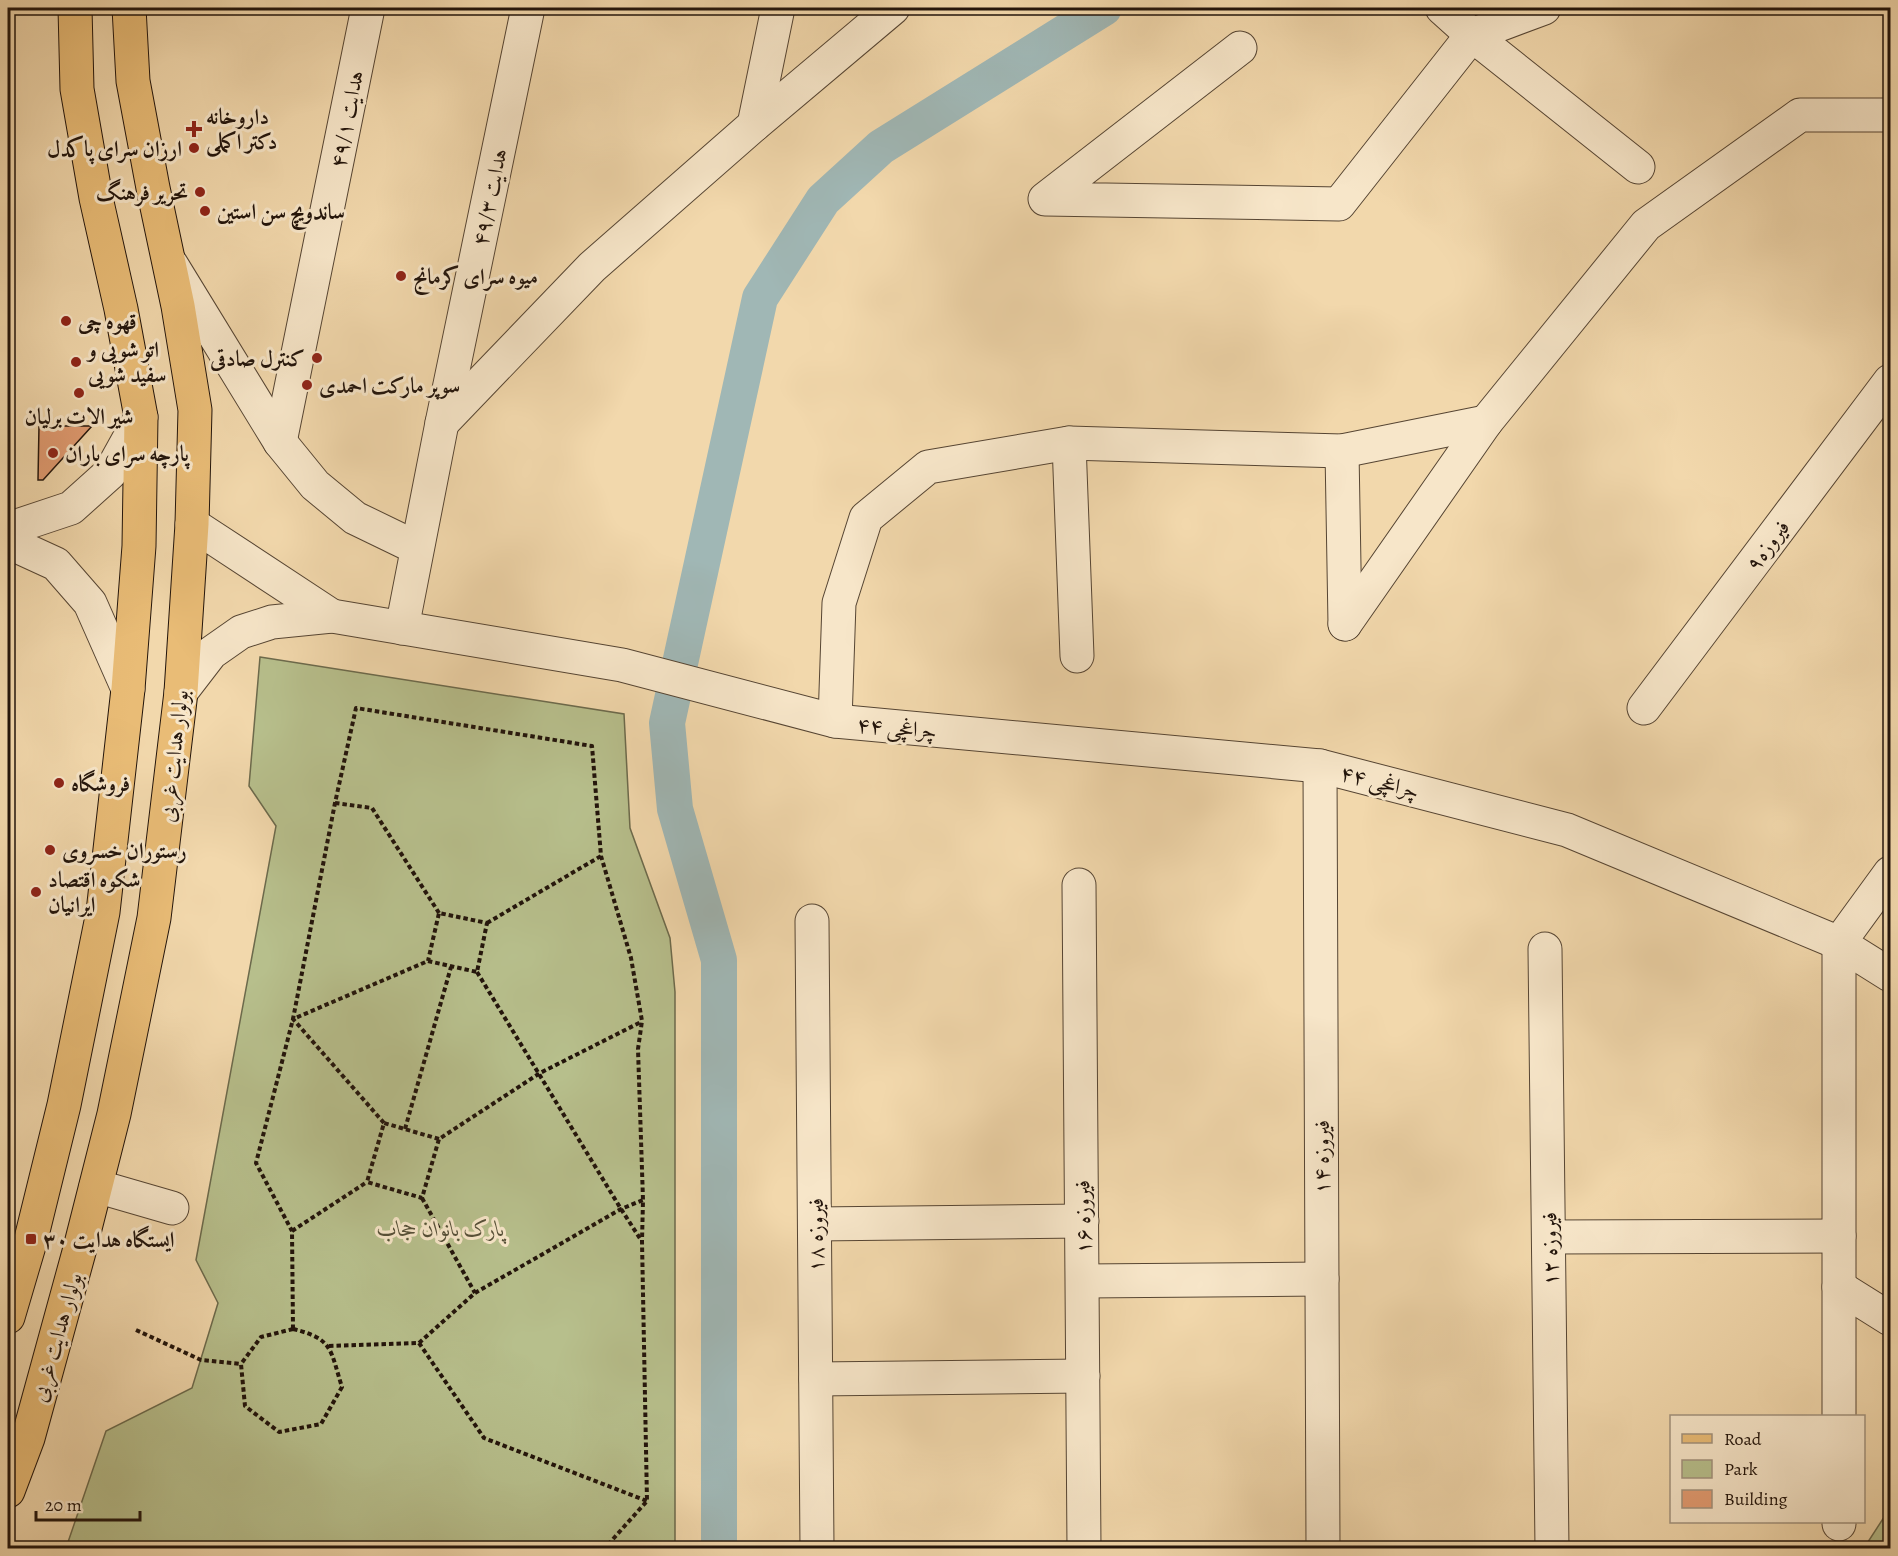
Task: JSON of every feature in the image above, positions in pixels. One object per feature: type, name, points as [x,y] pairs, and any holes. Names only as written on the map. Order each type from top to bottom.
[{"type":"main road","points":[[8,1317],[31,1239],[64,1105],[103,912],[128,689],[139,546],[141,417],[121,309],[96,198],[77,89],[75,8]]},
{"type":"main road","name":"بولوار هدایت غربی","points":[[8,1491],[31,1427],[114,1114],[154,918],[181,692],[192,524],[195,410],[178,306],[132,81],[129,8]]},
{"type":"street","name":"هدایت ۴۹/۱","points":[[280,442],[368,8]]},
{"type":"street","name":"هدایت ۴۹/۳","points":[[402,628],[528,8]]},
{"type":"street","points":[[754,124],[778,8]]},
{"type":"street","points":[[442,423],[592,267],[754,124],[893,8]]},
{"type":"street","points":[[1442,8],[1638,167]]},
{"type":"street","points":[[1240,48],[1045,199],[1339,204],[1472,34],[1544,8]]},
{"type":"street","points":[[1341,451],[1345,624],[1486,422],[1646,225],[1800,115],[1890,115]]},
{"type":"street","points":[[168,259],[280,442],[315,485],[355,518],[417,548]]},
{"type":"street","name":"فیروزه۹","points":[[1644,708],[1890,381]]},
{"type":"street","points":[[8,529],[71,508],[110,473],[141,417]]},
{"type":"street","points":[[835,721],[839,603],[866,518],[928,467],[1069,443],[1341,451],[1486,422]]},
{"type":"street","points":[[1069,443],[1077,657]]},
{"type":"street","points":[[192,524],[332,616]]},
{"type":"street","points":[[8,543],[56,564],[90,603],[128,689]]},
{"type":"street","points":[[181,692],[211,653],[241,633],[272,622],[332,616]]},
{"type":"street","name":"چراغچی ۴۴","points":[[332,616],[622,665],[835,721],[1320,766],[1567,830],[1839,943],[1890,975]]},
{"type":"street","name":"فیروزه ۱۴","points":[[1320,766],[1323,1548]]},
{"type":"street","points":[[1839,1415],[1839,943],[1890,873]]},
{"type":"street","name":"فیروزه ۱۶","points":[[1079,885],[1084,1548]]},
{"type":"street","name":"فیروزه ۱۸","points":[[812,921],[817,1548]]},
{"type":"street","name":"فیروزه ۱۲","points":[[1545,949],[1552,1548]]},
{"type":"street","points":[[96,1186],[172,1208]]},
{"type":"street","points":[[815,1224],[1082,1221]]},
{"type":"street","points":[[1549,1237],[1839,1236]]},
{"type":"street","points":[[1083,1281],[1322,1279]]},
{"type":"street","points":[[1839,1287],[1890,1318]]},
{"type":"street","points":[[816,1379],[1083,1376]]},
{"type":"path","points":[[293,1329],[292,1231],[256,1163],[293,1018],[356,708],[592,747],[601,856],[631,958],[642,1021],[638,1049],[643,1200],[647,1501],[605,1548]]},
{"type":"path","points":[[335,803],[372,808],[439,913],[429,961]]},
{"type":"path","points":[[439,913],[487,923],[601,856]]},
{"type":"path","points":[[487,923],[477,972],[642,1241]]},
{"type":"path","points":[[293,1018],[429,961],[477,972]]},
{"type":"path","points":[[405,1129],[451,967]]},
{"type":"path","points":[[293,1018],[384,1123],[439,1139]]},
{"type":"path","points":[[422,1198],[439,1139],[540,1074],[642,1021]]},
{"type":"path","points":[[292,1231],[367,1182],[384,1123]]},
{"type":"path","points":[[367,1182],[422,1198],[475,1293]]},
{"type":"path","points":[[329,1346],[419,1343],[475,1293],[621,1209],[643,1200]]},
{"type":"path","points":[[293,1329],[313,1334],[329,1346],[342,1387],[321,1424],[279,1432],[245,1406],[241,1364],[261,1337],[293,1329]]},
{"type":"path","points":[[135,1330],[201,1360],[241,1364]]},
{"type":"path","points":[[419,1343],[484,1438],[647,1501]]},
{"type":"green space","name":"پارک بانوان حجاب","points":[[260,657],[624,714],[630,828],[670,938],[675,992],[675,1548],[66,1548],[106,1431],[192,1388],[218,1303],[196,1260],[276,826],[249,786]]},
{"type":"green space","points":[[1890,1508],[1890,1548],[1864,1548]]},
{"type":"building","name":"پارچه سرای باران","points":[[39,426],[92,426],[43,480],[38,480]]},
{"type":"waterway","points":[[719,1548],[719,960],[675,809],[667,723],[760,298],[823,200],[881,147],[1104,8]]},
{"type":"place","name":"داروخانه دکتر اکملی","points":[[194,129]]},
{"type":"place","name":"ارزان سرای پاکدل","points":[[194,148]]},
{"type":"place","name":"تحریر فرهنگ","points":[[200,192]]},
{"type":"place","name":"ساندویچ سن استین","points":[[205,211]]},
{"type":"place","name":"میوه سرای کرمانج","points":[[401,276]]},
{"type":"place","name":"قهوه چی","points":[[66,321]]},
{"type":"place","name":"کنترل صادقی","points":[[317,358]]},
{"type":"place","name":"اتو شویی و سفید شویی","points":[[76,362]]},
{"type":"place","name":"سوپر مارکت احمدی","points":[[307,385]]},
{"type":"place","name":"شیر الات برلیان","points":[[79,393]]},
{"type":"place","name":"پارچه سرای باران","points":[[53,453]]},
{"type":"place","name":"فروشگاه","points":[[59,783]]},
{"type":"place","name":"رستوران خسروی","points":[[50,850]]},
{"type":"place","name":"شکوه اقتصاد ایرانیان","points":[[36,892]]},
{"type":"place","name":"ایستگاه هدایت ٣٠","points":[[31,1239]]}]
